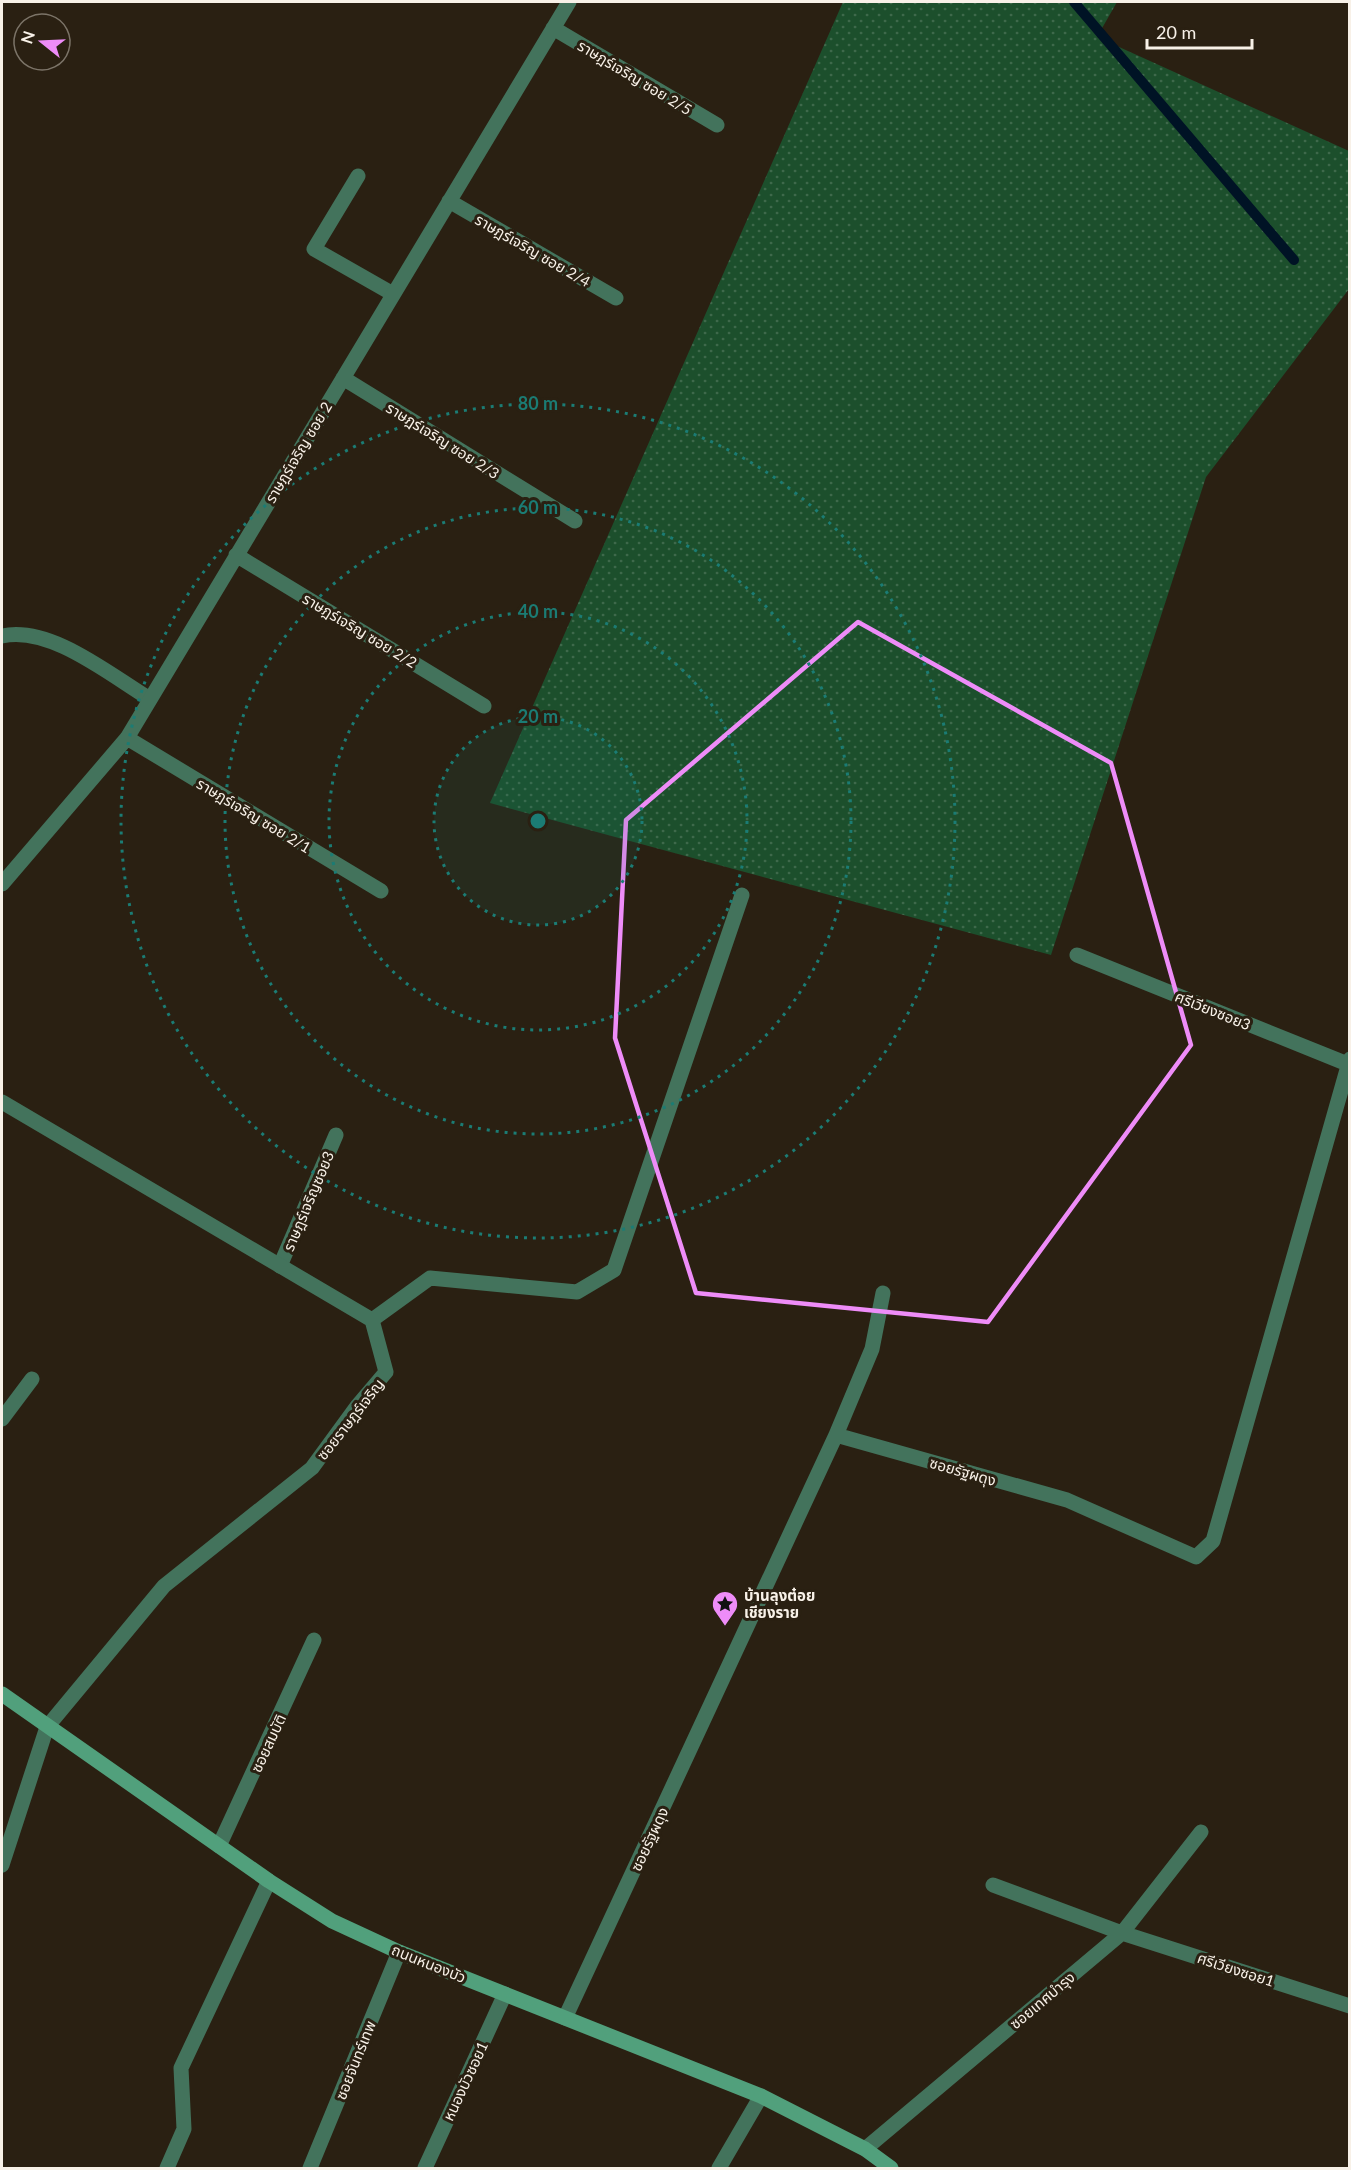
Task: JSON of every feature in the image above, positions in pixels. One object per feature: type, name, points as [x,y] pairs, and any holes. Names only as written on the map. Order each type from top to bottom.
[{"type":"street","name":"ราษฎร์เจริญ ซอย 2","points":[[2,884],[127,738],[569,2]]},
{"type":"street","name":"ราษฎร์เจริญ ซอย 2/5","points":[[553,28],[717,125]]},
{"type":"street","points":[[358,176],[314,249],[393,294]]},
{"type":"street","name":"ราษฎร์เจริญ ซอย 2/4","points":[[449,201],[616,298]]},
{"type":"street","name":"ราษฎร์เจริญ ซอย 2/3","points":[[343,378],[575,521]]},
{"type":"street","name":"ราษฎร์เจริญ ซอย 2/2","points":[[237,555],[484,706]]},
{"type":"street","points":[[2,636],[13,633],[56,642],[150,699]]},
{"type":"street","name":"ราษฎร์เจริญ ซอย 2/1","points":[[127,738],[381,891]]},
{"type":"street","points":[[2,1102],[372,1320],[430,1278],[577,1292],[614,1270],[742,895]]},
{"type":"street","name":"ศรีเวียงซอย3","points":[[1077,956],[1349,1062]]},
{"type":"street","name":"ซอยรัฐผดุง","points":[[565,2018],[836,1436],[1067,1500],[1197,1557],[1213,1541],[1349,1062]]},
{"type":"street","name":"ราษฎร์เจริญซอย3","points":[[280,1266],[336,1135]]},
{"type":"street","points":[[836,1436],[872,1349],[883,1293]]},
{"type":"street","name":"ซอยราษฎร์เจริญ","points":[[47,1727],[164,1586],[312,1468],[358,1405],[386,1372],[372,1320]]},
{"type":"street","points":[[2,1419],[32,1379]]},
{"type":"street","name":"ซอยสมบัติ","points":[[219,1846],[314,1640]]},
{"type":"street","name":"ถนนหนองบัว","points":[[2,1694],[269,1881],[332,1921],[399,1952],[761,2096],[865,2150],[891,2169]]},
{"type":"street","points":[[2,1865],[47,1727]]},
{"type":"street","name":"ซอยเทศบำรุง","points":[[865,2150],[1122,1933],[1201,1832]]},
{"type":"street","points":[[167,2169],[184,2129],[181,2068],[269,1881]]},
{"type":"street","name":"ศรีเวียงซอย1","points":[[993,1885],[1122,1933],[1350,2006]]},
{"type":"street","name":"ซอยจันทร์เทพ","points":[[310,2169],[399,1952]]},
{"type":"street","name":"หนองบัวซอย1","points":[[425,2169],[505,1994]]},
{"type":"street","points":[[719,2169],[761,2096]]},
{"type":"highlighted area","points":[[858,622],[1111,763],[1191,1045],[988,1322],[696,1293],[615,1038],[626,820]]},
{"type":"green space","points":[[843,2],[1117,2],[1097,37],[1349,151],[1349,289],[1206,477],[1051,955],[490,803]]},
{"type":"waterway","points":[[1074,2],[1294,260]]},
{"type":"place","name":"บ้านลุงต๋อย เชียงราย","points":[[725,1627]]}]
